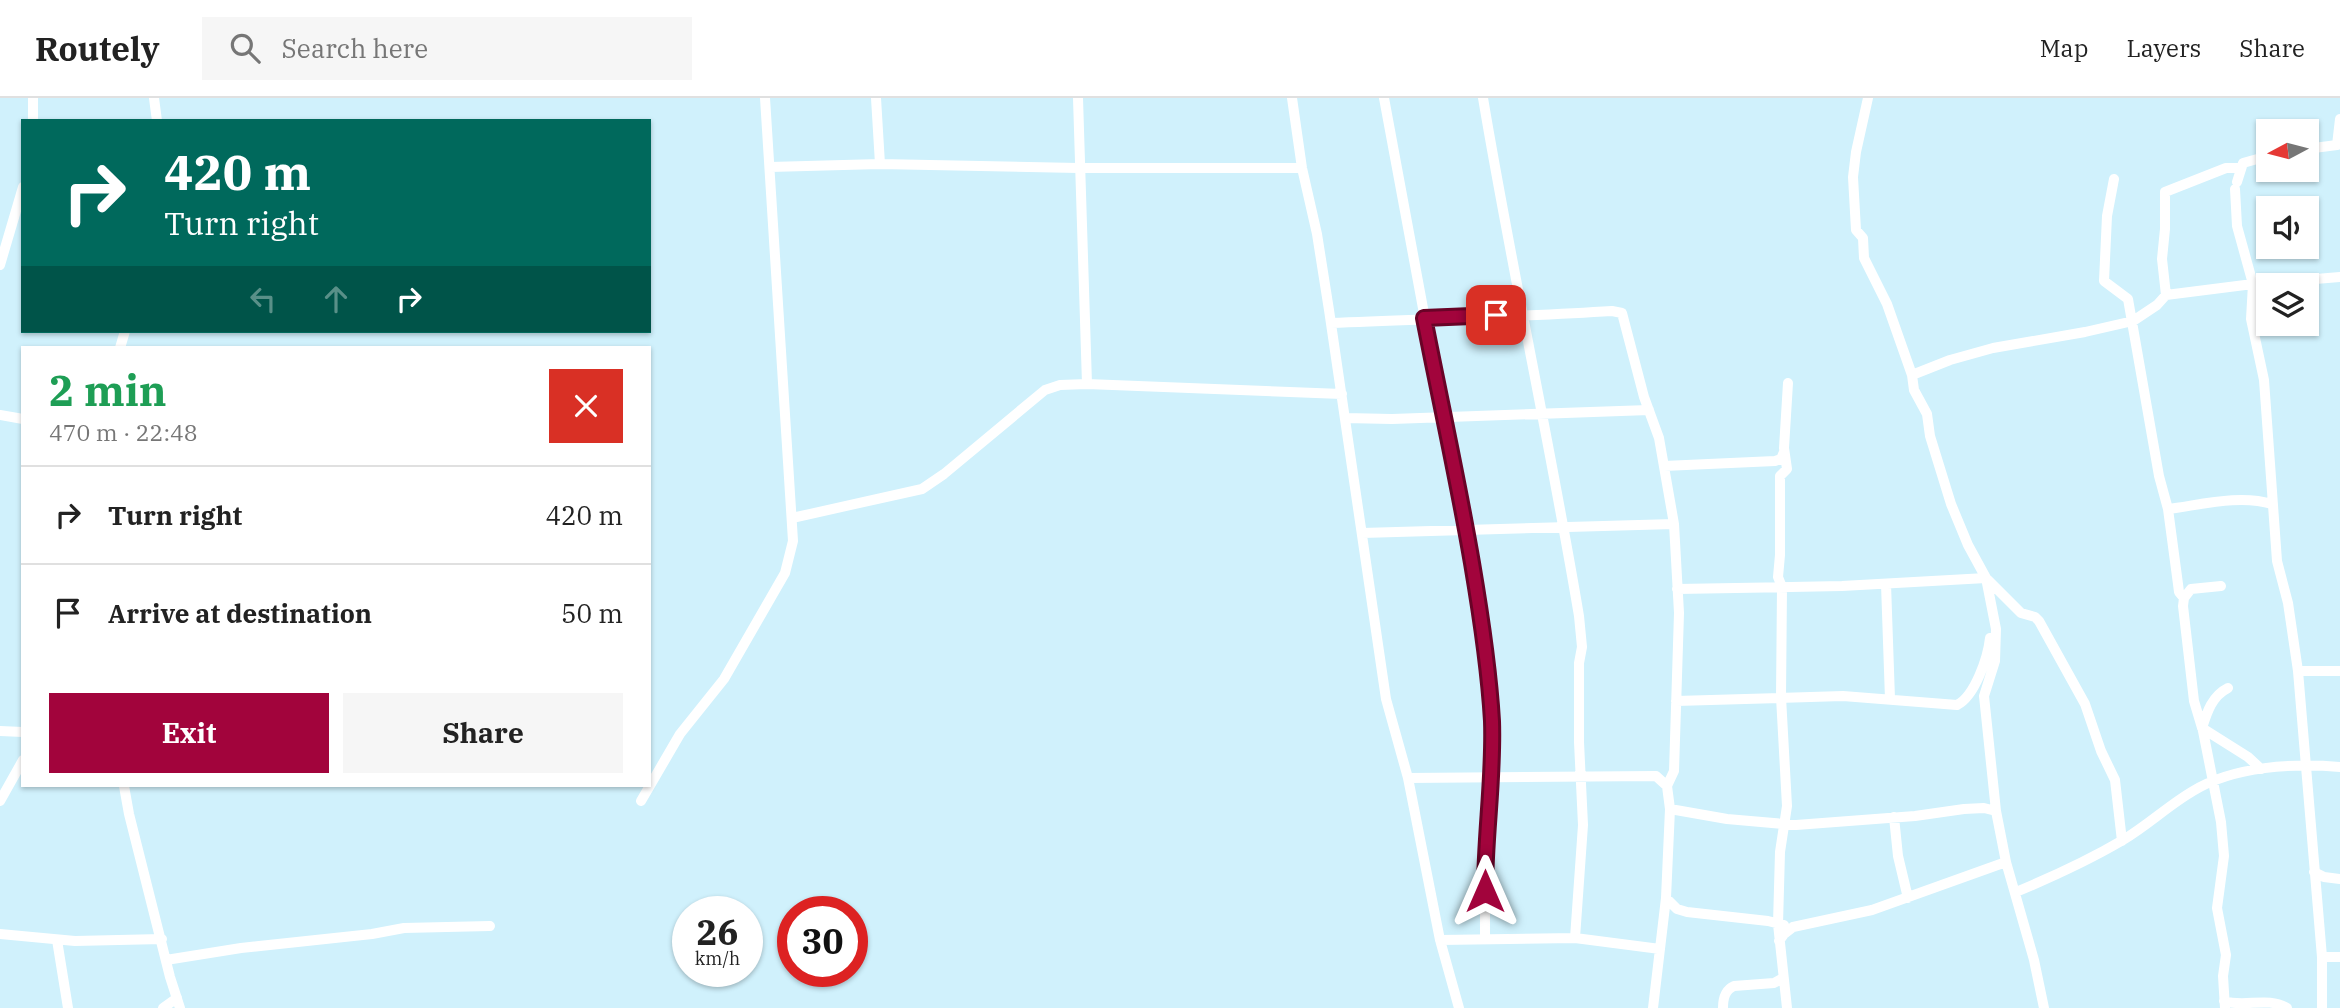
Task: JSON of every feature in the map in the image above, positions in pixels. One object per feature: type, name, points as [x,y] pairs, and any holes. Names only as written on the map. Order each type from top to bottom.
[{"type":"street","points":[[33,98],[33,119]]},
{"type":"street","points":[[154,98],[157,119]]},
{"type":"street","points":[[651,784],[680,734],[724,679],[785,573],[793,541],[765,98]]},
{"type":"street","points":[[876,98],[880,164]]},
{"type":"street","points":[[1078,98],[1087,384]]},
{"type":"street","points":[[1292,98],[1302,168],[1317,234],[1331,323],[1385,693],[1408,778],[1440,940],[1459,1008]]},
{"type":"street","points":[[1384,98],[1466,530],[1486,654],[1492,724],[1485,844],[1485,939]]},
{"type":"street","points":[[1482,98],[1503,220],[1564,528],[1581,635],[1579,742],[1583,825],[1575,939]]},
{"type":"street","points":[[1868,98],[1853,177],[1856,230],[1863,238],[1864,258],[1887,304],[1912,375],[1914,390],[1927,414],[1930,436],[1951,504],[1968,545],[1986,578],[2021,613],[2039,621],[2078,691],[2115,780],[2122,841]]},
{"type":"street","points":[[2319,147],[2337,145],[2340,119]]},
{"type":"street","points":[[2256,159],[2242,163],[2236,186],[2237,226],[2253,284],[2251,319],[2264,380],[2277,561],[2288,603],[2298,671],[2322,957],[2322,1008]]},
{"type":"street","points":[[770,167],[880,164],[1288,170],[1302,168]]},
{"type":"street","points":[[2166,295],[2162,259],[2165,192],[2226,168],[2241,168]]},
{"type":"street","points":[[2114,179],[2108,216],[2104,281],[2129,299],[2159,476],[2168,509],[2179,592],[2184,598]]},
{"type":"street","points":[[0,265],[21,194]]},
{"type":"street","points":[[1912,375],[1950,360],[1993,348],[2133,321],[2157,305],[2166,295],[2340,277]]},
{"type":"street","points":[[1331,323],[1621,312],[1659,438],[1674,524],[1679,613],[1674,771],[1667,786],[1670,809],[1666,898],[1653,1008]]},
{"type":"street","points":[[1787,1008],[1778,924],[1780,852],[1787,793],[1782,697],[1782,587],[1778,577],[1779,480],[1787,469],[1784,452],[1788,383]]},
{"type":"street","points":[[792,518],[922,489],[944,474],[1045,390],[1060,385],[1342,394]]},
{"type":"street","points":[[1345,418],[1392,419],[1649,410]]},
{"type":"street","points":[[0,415],[21,419]]},
{"type":"street","points":[[1664,466],[1774,461],[1781,458],[1784,452]]},
{"type":"street","points":[[2168,509],[2233,502],[2272,504]]},
{"type":"street","points":[[1362,533],[1674,524]]},
{"type":"street","points":[[1677,589],[1886,584],[1986,578]]},
{"type":"street","points":[[1676,701],[1843,696],[1961,704],[1982,671],[1988,656],[1990,619],[1982,587],[1986,578]]},
{"type":"street","points":[[1986,578],[1996,629],[1995,661],[1984,696],[1996,811],[2006,862],[2034,960],[2044,1008]]},
{"type":"street","points":[[1886,584],[1890,699]]},
{"type":"street","points":[[2221,586],[2191,589],[2184,598],[2183,606],[2194,701],[2221,822],[2224,856],[2217,908],[2225,955],[2225,1005],[2234,1007],[2278,1003],[2287,1008]]},
{"type":"street","points":[[2298,671],[2340,671]]},
{"type":"street","points":[[2202,728],[2214,700],[2228,688]]},
{"type":"street","points":[[2202,728],[2248,757],[2261,769]]},
{"type":"street","points":[[0,731],[21,732]]},
{"type":"street","points":[[0,801],[21,764]]},
{"type":"street","points":[[2016,892],[2050,878],[2122,841],[2181,798],[2213,780],[2261,769],[2306,765],[2340,767]]},
{"type":"street","points":[[1408,778],[1656,776],[1667,786]]},
{"type":"street","points":[[124,787],[179,1003],[163,1008]]},
{"type":"street","points":[[641,801],[649,787]]},
{"type":"street","points":[[1670,809],[1784,825],[1817,825],[1977,808],[1996,811]]},
{"type":"street","points":[[1894,817],[1898,856],[1908,898]]},
{"type":"street","points":[[1666,898],[1677,909],[1687,912],[1793,927],[1850,916],[2006,862]]},
{"type":"street","points":[[2314,872],[2324,877],[2340,879]]},
{"type":"street","points":[[166,960],[404,928],[490,926]]},
{"type":"street","points":[[1779,941],[1793,927]]},
{"type":"street","points":[[0,934],[57,940],[162,939]]},
{"type":"street","points":[[1440,940],[1575,939],[1660,948]]},
{"type":"street","points":[[57,940],[68,1008]]},
{"type":"street","points":[[2322,957],[2340,957]]},
{"type":"street","points":[[1723,1008],[1728,988],[1734,985],[1774,982],[1783,978]]},
{"type":"route","points":[[1485,891],[1492,724],[1483,627],[1457,478],[1424,318],[1496,315]]}]
